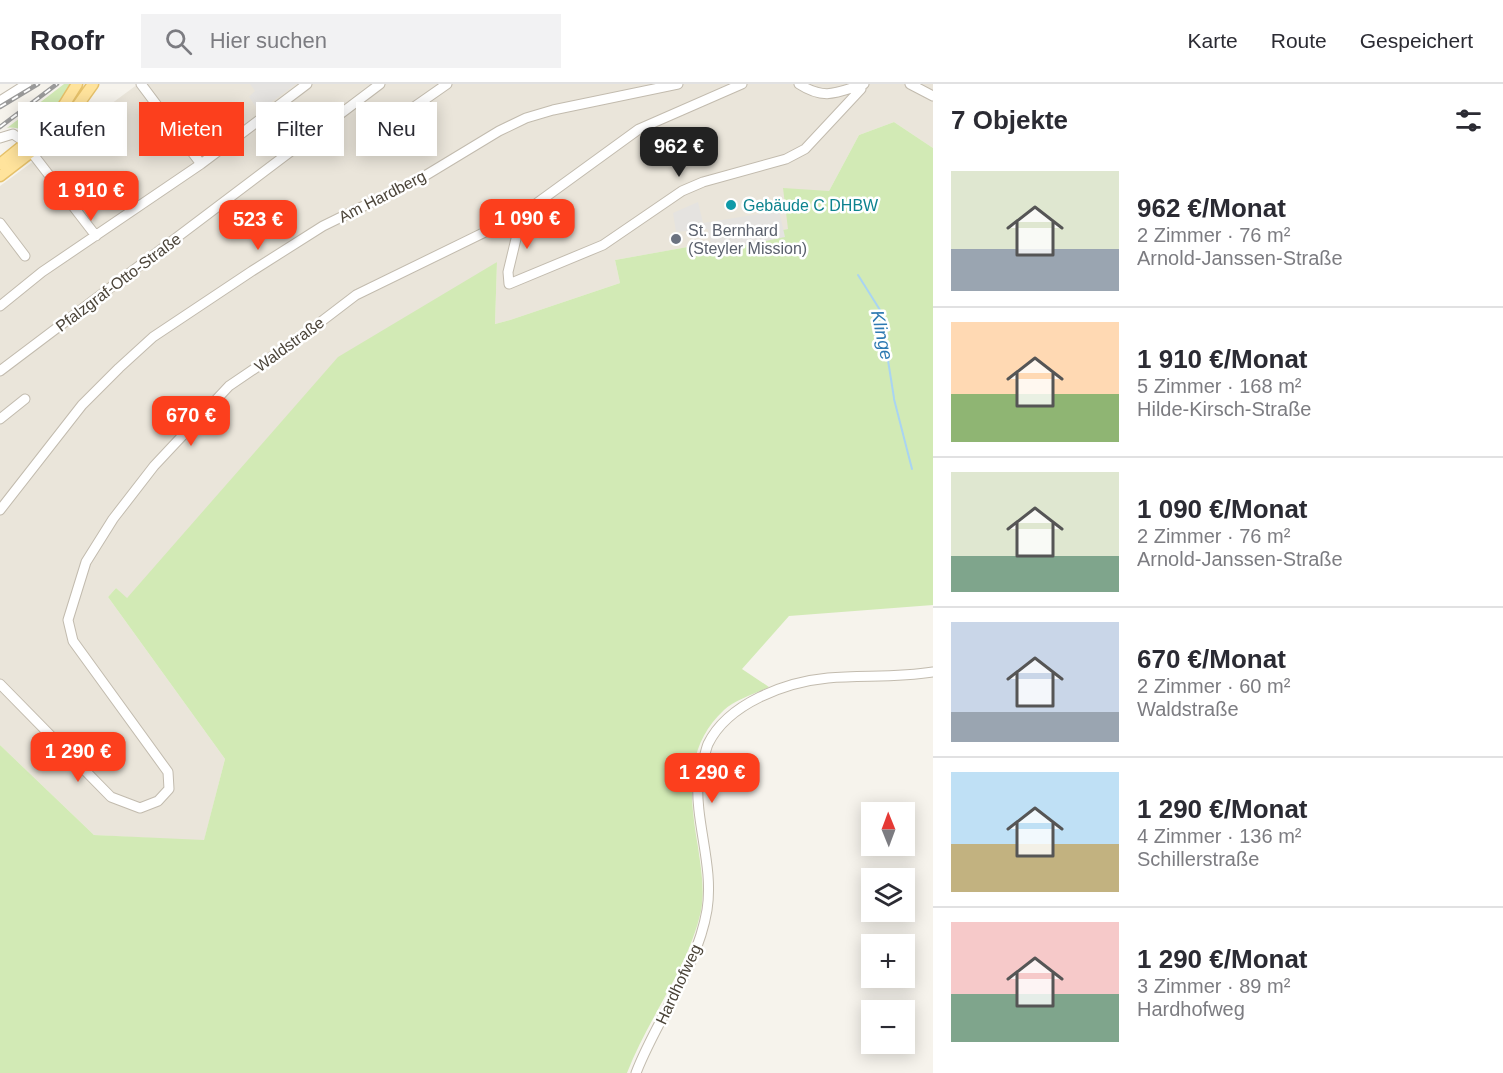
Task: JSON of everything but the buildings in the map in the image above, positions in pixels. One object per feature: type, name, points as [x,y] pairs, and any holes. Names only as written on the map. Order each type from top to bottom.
[{"type":"main road","points":[[66,102],[77,84]]},
{"type":"main road","points":[[81,102],[93,84]]},
{"type":"main road","points":[[0,164],[23,156]]},
{"type":"main road","points":[[0,176],[28,156]]},
{"type":"street","points":[[0,101],[27,84]]},
{"type":"street","points":[[141,84],[201,164]]},
{"type":"street","points":[[0,306],[42,272],[201,164],[307,84]]},
{"type":"street","name":"Pfalzgraf-Otto-Straße","points":[[0,371],[380,84]]},
{"type":"street","points":[[421,102],[447,84]]},
{"type":"street","name":"Am Hardberg","points":[[0,510],[82,405],[153,337],[323,226],[423,177],[499,131],[526,118],[553,110],[678,84]]},
{"type":"street","name":"Waldstraße","points":[[0,684],[111,798],[140,808],[158,801],[169,789],[168,772],[74,641],[68,620],[86,562],[113,519],[154,466],[229,386],[301,337],[356,295],[522,214],[639,129],[742,84]]},
{"type":"street","points":[[799,84],[821,94],[836,94],[862,85]]},
{"type":"street","points":[[910,84],[933,96]]},
{"type":"street","points":[[522,214],[508,272],[509,284],[603,245],[682,191],[703,182],[786,159],[805,149],[861,89],[862,85]]},
{"type":"street","points":[[0,138],[13,134],[18,139]]},
{"type":"street","points":[[34,156],[96,236]]},
{"type":"street","points":[[0,223],[25,256]]},
{"type":"street","points":[[0,419],[25,399]]},
{"type":"street","name":"Hardhofweg","points":[[636,1073],[696,948],[707,911],[710,880],[698,806],[698,776],[708,743],[732,714],[759,698],[793,685],[829,678],[887,677],[933,672]]},
{"type":"shaded area","points":[[138,84],[933,84],[933,148],[894,122],[859,135],[829,191],[789,229],[615,260],[620,283],[495,324],[497,262],[126,599],[116,588],[108,597],[225,759],[204,841],[94,835],[0,745],[0,186],[41,156],[127,156],[127,102],[114,102]]},
{"type":"shaded area","points":[[250,84],[296,84],[271,102],[256,102],[256,107],[249,97],[255,91]]},
{"type":"shaded area","points":[[698,202],[703,223],[779,211],[785,237],[712,252],[708,229],[676,232],[673,213]]},
{"type":"green space","points":[[64,84],[74,84],[62,102],[41,102]]},
{"type":"green space","points":[[18,120],[18,129],[7,128]]},
{"type":"green space","points":[[894,122],[933,148],[933,605],[789,616],[742,669],[769,687],[739,700],[724,710],[711,725],[696,757],[692,792],[702,879],[701,911],[687,953],[627,1073],[0,1073],[0,745],[94,835],[204,840],[225,759],[108,597],[116,588],[127,598],[338,357],[497,262],[495,324],[620,283],[615,260],[788,229],[783,188],[829,191],[859,135]]},
{"type":"waterway","name":"Klinge","points":[[858,275],[880,310],[894,398]]},
{"type":"waterway","name":"Klinge","points":[[894,399],[912,469]]},
{"type":"railway","points":[[0,107],[38,84]]},
{"type":"railway","points":[[0,127],[57,84]]},
{"type":"place","name":"Gebäude C DHBW","points":[[731,205]]},
{"type":"place","name":"St. Bernhard (Steyler Mission)","points":[[676,239]]}]
